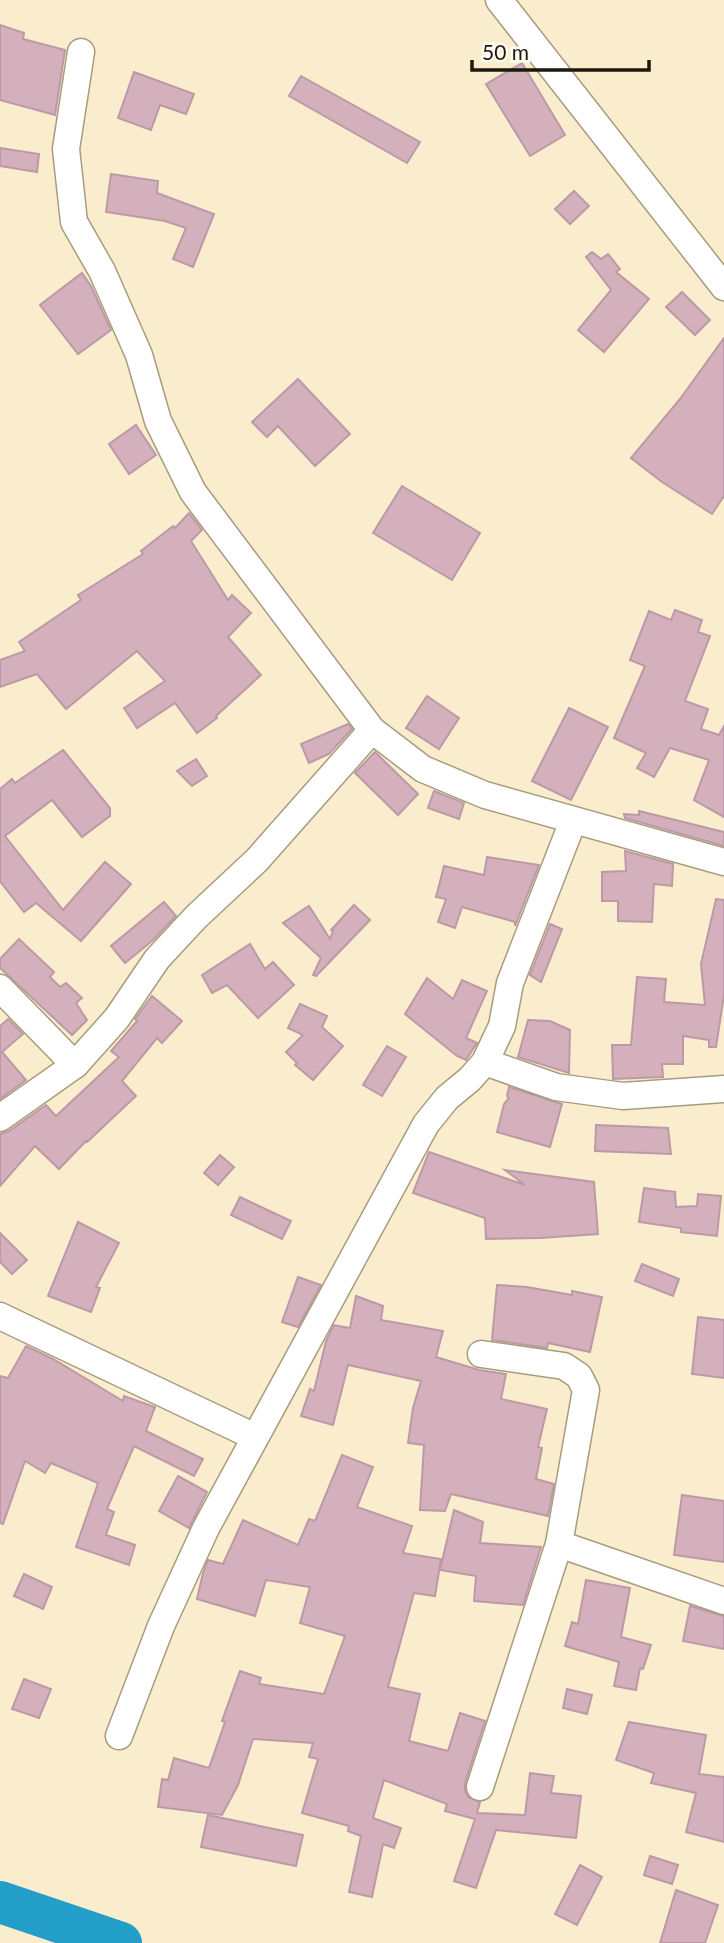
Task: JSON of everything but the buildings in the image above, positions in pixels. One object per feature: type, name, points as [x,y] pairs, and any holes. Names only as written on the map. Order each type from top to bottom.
[{"type":"street","points":[[499,0],[724,287]]},
{"type":"street","points":[[81,52],[66,149],[74,222],[102,271],[139,355],[159,421],[193,492],[372,730],[423,769],[485,795],[724,862]]},
{"type":"street","points":[[0,1118],[75,1065],[117,1018],[157,959],[196,917],[257,860],[372,730]]},
{"type":"street","points":[[118,1736],[166,1614],[206,1528],[426,1124],[447,1098],[485,1062],[502,1026],[510,983],[573,821]]},
{"type":"street","points":[[0,988],[75,1065]]},
{"type":"street","points":[[485,1062],[555,1087],[623,1096],[724,1089]]},
{"type":"street","points":[[0,1317],[256,1437]]},
{"type":"street","points":[[480,1787],[559,1544],[586,1390],[579,1376],[564,1366],[481,1354]]},
{"type":"street","points":[[559,1544],[724,1601]]},
{"type":"waterway","points":[[0,1902],[121,1943]]}]
